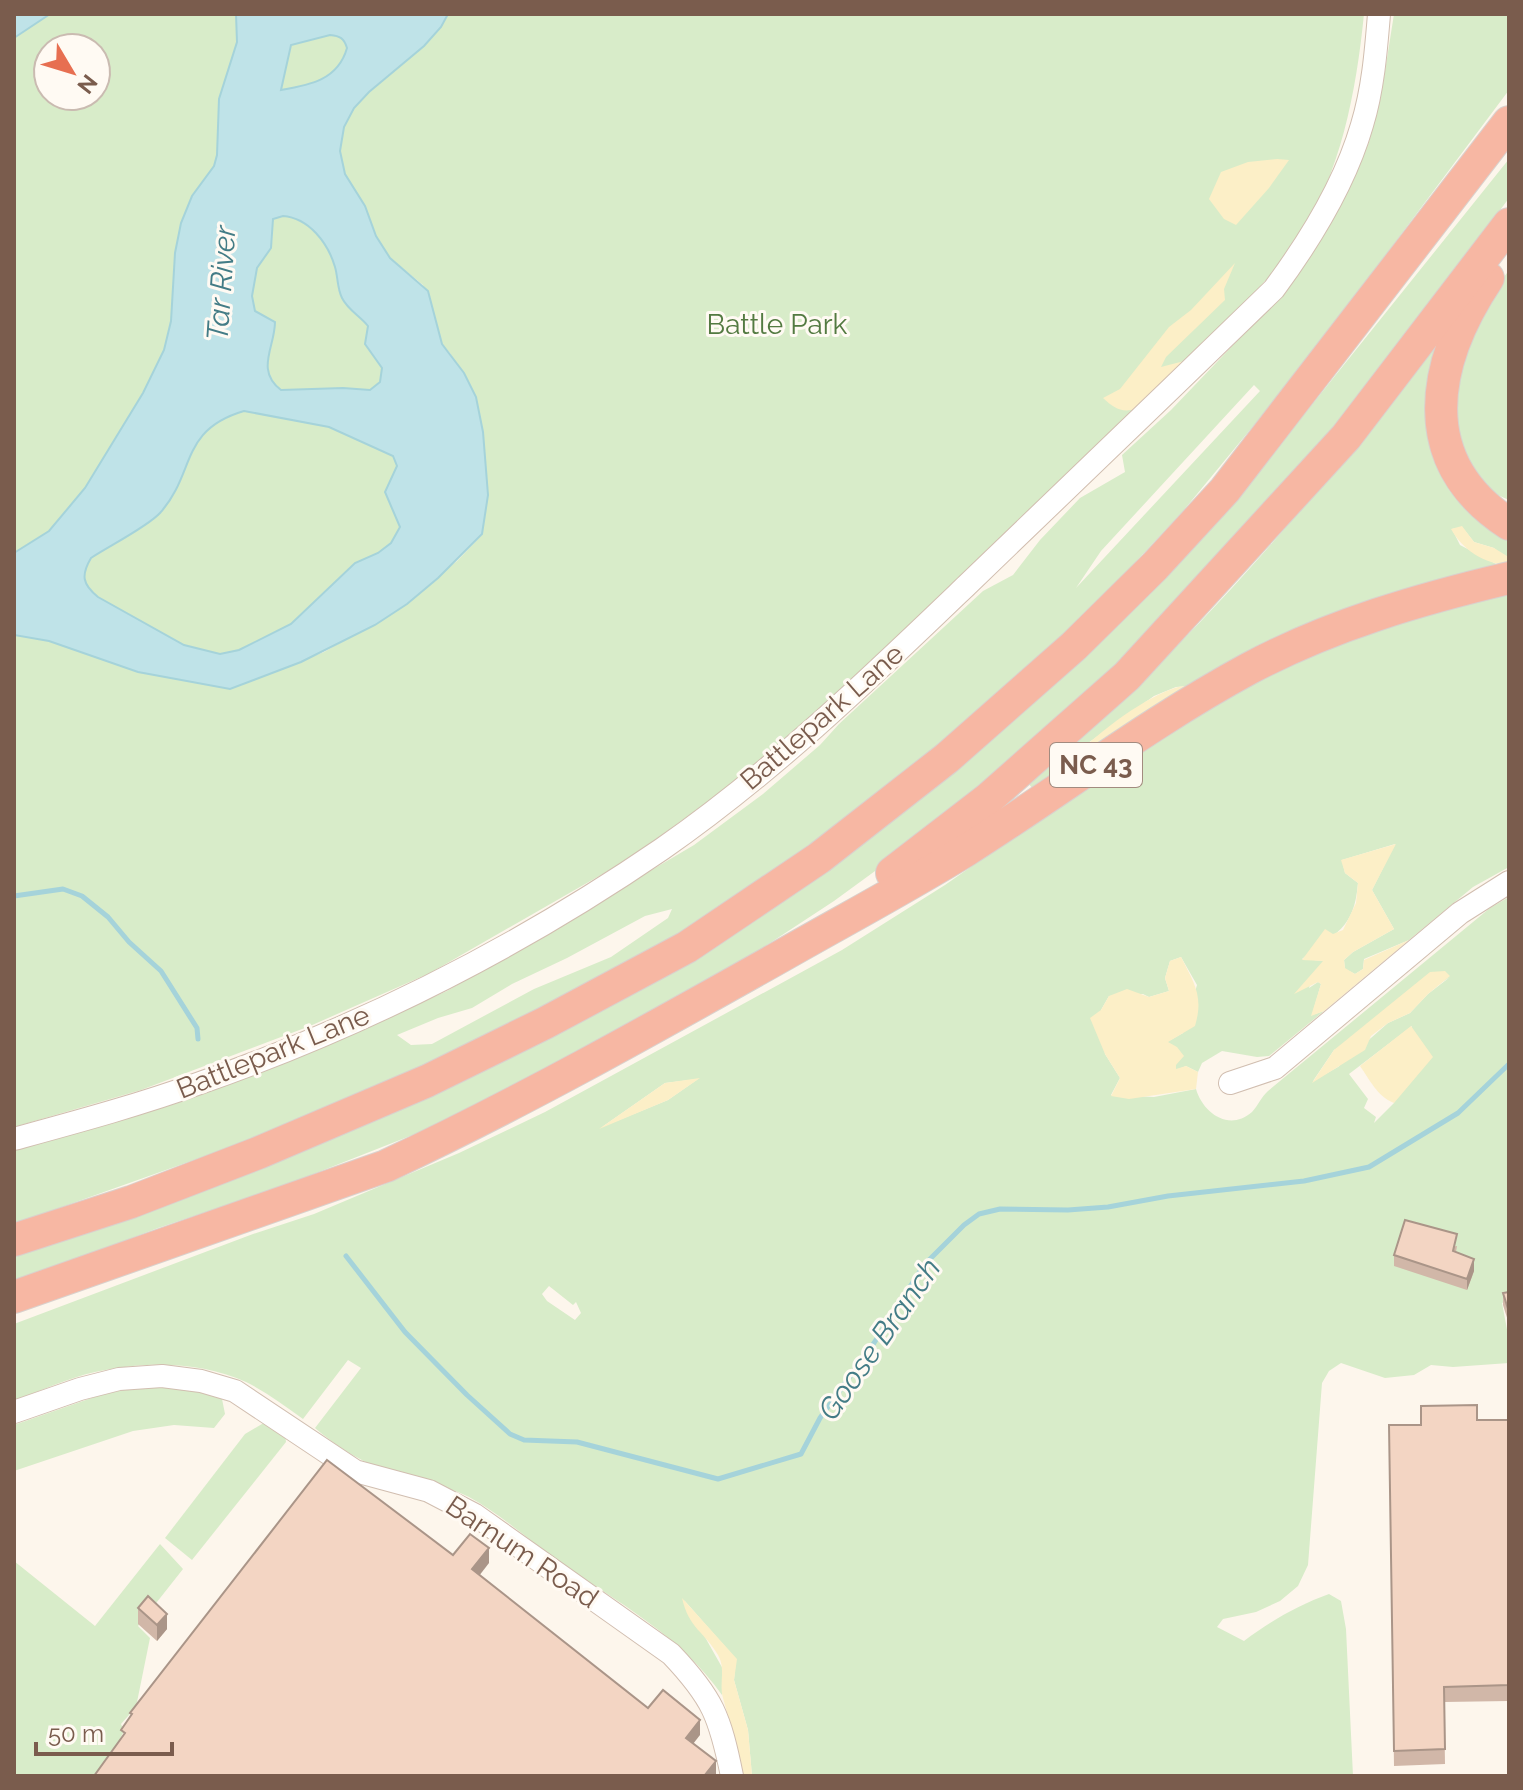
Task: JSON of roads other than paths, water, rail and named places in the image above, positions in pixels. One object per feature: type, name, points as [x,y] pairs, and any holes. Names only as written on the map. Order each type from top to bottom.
[{"type":"highway","points":[[14,1240],[131,1202],[258,1153],[427,1081],[545,1023],[687,947],[819,858],[947,758],[1074,646],[1155,566],[1225,490],[1509,122]]},
{"type":"highway","points":[[14,1297],[386,1166],[525,1097],[704,1000],[866,893],[988,799],[1127,676],[1346,437],[1509,224]]},
{"type":"highway","points":[[1509,246],[1459,329],[1446,366],[1439,404],[1451,460],[1487,510],[1509,524]]},
{"type":"highway","name":"NC 43","points":[[704,1000],[963,851],[1186,705],[1252,667],[1321,635],[1391,610],[1509,578]]},
{"type":"street","name":"Battlepark Lane","points":[[14,1139],[213,1078],[271,1057],[413,995],[475,964],[663,848],[771,765],[855,692],[1274,289],[1302,251],[1344,174],[1365,112],[1373,74],[1379,14]]},
{"type":"street","points":[[1230,1083],[1275,1068],[1460,913],[1509,882]]},
{"type":"street","name":"Barnum Road","points":[[14,1412],[119,1379],[162,1376],[201,1381],[235,1391],[270,1411],[355,1471],[429,1491],[475,1515],[671,1654],[695,1679],[713,1707],[732,1776]]},
{"type":"water","points":[[14,14],[50,14],[14,38]]},
{"type":"water","name":"Tar River","points":[[236,14],[448,14],[424,46],[354,108],[344,127],[340,151],[345,174],[365,206],[376,236],[390,258],[428,291],[442,344],[464,373],[476,397],[483,432],[488,495],[482,534],[407,604],[375,625],[301,662],[230,689],[138,672],[49,641],[14,635],[14,553],[49,531],[85,488],[143,393],[164,350],[171,321],[175,253],[181,223],[192,196],[214,166],[219,99],[237,42]],"holes":[[[330,35],[341,38],[347,48],[337,67],[322,79],[281,90],[291,45]],[[283,216],[301,221],[316,233],[328,249],[342,298],[368,326],[365,344],[382,368],[380,382],[370,390],[281,390],[273,382],[268,358],[275,322],[255,311],[252,296],[257,268],[271,248],[273,219]],[[244,411],[329,427],[393,456],[397,466],[385,492],[400,527],[391,543],[378,553],[355,563],[291,624],[239,650],[220,654],[184,645],[98,597],[86,583],[85,574],[91,558],[160,513],[179,483],[198,441],[223,419]]]},
{"type":"waterway","name":"Goose Branch","points":[[14,896],[63,889],[82,896],[108,917],[129,942],[161,971],[197,1028],[198,1039]]},
{"type":"waterway","name":"Goose Branch","points":[[346,1256],[405,1332],[510,1434],[524,1440],[577,1442],[718,1479],[801,1454],[820,1418],[874,1343],[924,1265],[979,1214],[1000,1209],[1108,1207],[1168,1196],[1304,1181],[1369,1167],[1458,1113],[1509,1064]]},
{"type":"park label","name":"Battle Park","points":[[777,324]]}]
